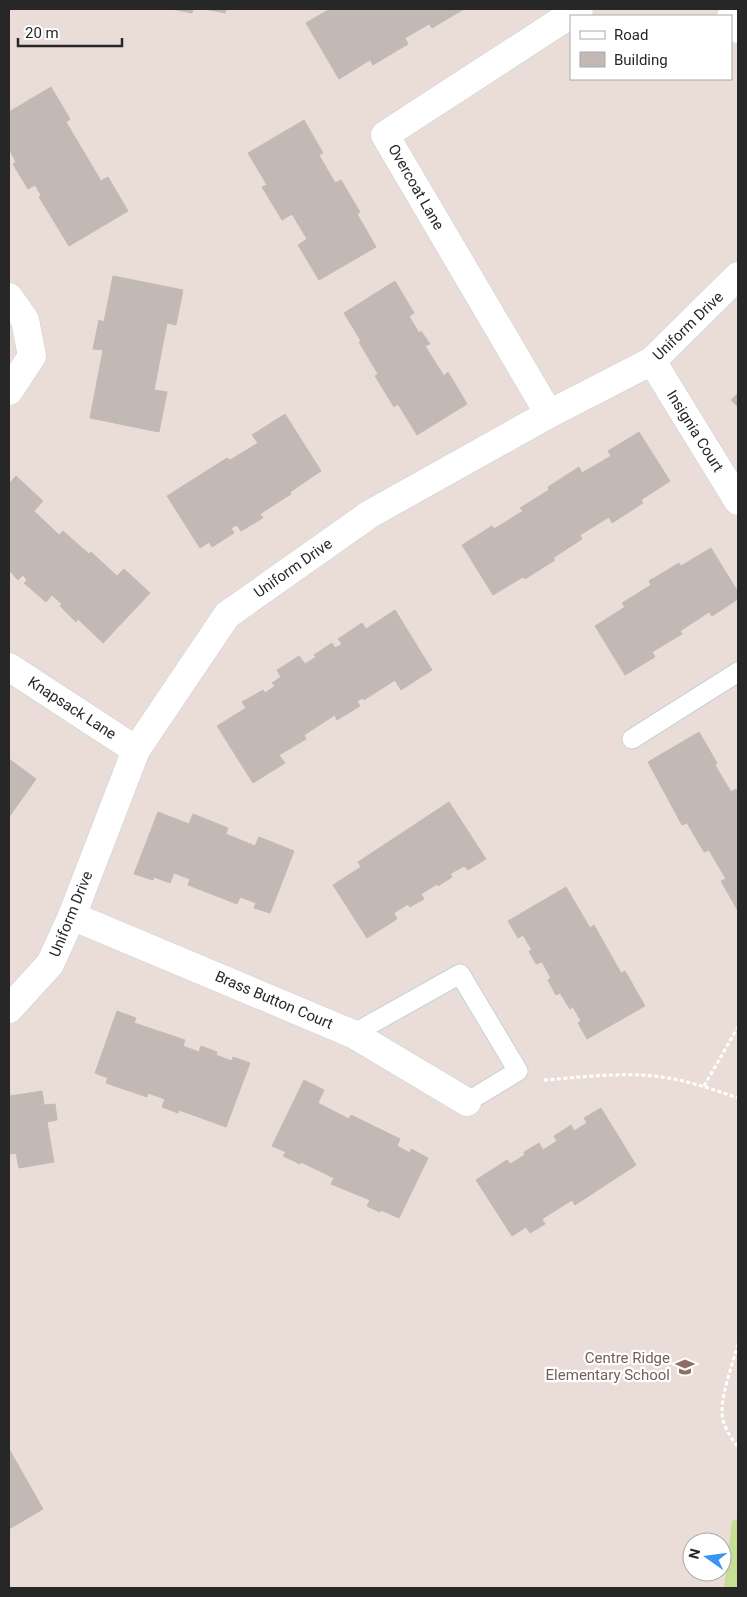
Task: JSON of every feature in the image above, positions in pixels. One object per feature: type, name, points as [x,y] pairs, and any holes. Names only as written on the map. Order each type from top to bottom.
[{"type":"street","name":"Overcoat Lane","points":[[549,414],[385,135],[579,9]]},
{"type":"street","points":[[732,18],[738,29]]},
{"type":"street","name":"Uniform Drive","points":[[9,1009],[50,964],[72,916],[136,750],[227,615],[370,514],[549,414],[652,361],[738,276]]},
{"type":"street","points":[[9,297],[24,320],[32,356],[9,391]]},
{"type":"street","name":"Insignia Court","points":[[652,361],[738,501]]},
{"type":"street","name":"Knapsack Lane","points":[[9,666],[136,750]]},
{"type":"street","name":"Brass Button Court","points":[[72,916],[353,1034],[467,1102]]},
{"type":"lane","points":[[632,739],[738,673]]},
{"type":"lane","points":[[353,1034],[460,974],[518,1072],[467,1102]]},
{"type":"path","points":[[704,1086],[738,1027]]},
{"type":"path","points":[[518,1072],[544,1080],[631,1075],[667,1078],[704,1086],[738,1098]]},
{"type":"path","points":[[738,1344],[725,1389],[723,1419],[728,1434],[738,1448]]},
{"type":"green space","points":[[738,1519],[738,1588],[724,1588],[725,1582],[732,1582],[732,1521]]},
{"type":"building","points":[[172,9],[193,9],[192,13]]},
{"type":"building","points":[[205,9],[226,9],[225,13]]},
{"type":"building","points":[[330,9],[341,9],[342,11],[346,9],[464,9],[432,28],[429,24],[405,38],[408,44],[373,65],[370,60],[339,79],[306,23]]},
{"type":"building","points":[[51,87],[70,119],[66,122],[101,181],[108,177],[128,211],[69,246],[39,197],[41,195],[35,185],[28,189],[13,164],[16,162],[9,149],[9,112]]},
{"type":"building","points":[[304,120],[323,153],[319,155],[335,183],[341,180],[360,212],[357,214],[376,247],[319,280],[298,245],[307,239],[292,214],[282,220],[262,187],[267,185],[248,153]]},
{"type":"building","points":[[113,276],[183,290],[176,325],[167,323],[154,390],[167,392],[159,432],[90,418],[103,350],[93,349],[99,320],[104,322]]},
{"type":"building","points":[[395,281],[414,313],[409,316],[419,333],[421,331],[430,344],[425,346],[444,376],[448,372],[467,404],[417,435],[398,404],[394,407],[375,376],[378,374],[344,313]]},
{"type":"building","points":[[738,393],[738,407],[731,400]]},
{"type":"building","points":[[285,414],[321,471],[290,492],[291,494],[260,514],[263,518],[241,531],[237,525],[231,528],[234,533],[212,547],[209,542],[200,548],[167,496],[227,458],[230,460],[258,443],[252,435]]},
{"type":"building","points":[[639,432],[670,481],[641,500],[643,503],[612,523],[609,517],[580,535],[582,539],[553,558],[555,560],[525,579],[523,577],[493,595],[462,545],[492,526],[494,529],[523,511],[520,508],[549,490],[548,487],[579,467],[582,473],[611,456],[608,451]]},
{"type":"building","points":[[16,476],[43,501],[34,511],[59,535],[63,531],[89,554],[91,552],[117,576],[124,569],[150,593],[103,643],[78,619],[76,622],[52,595],[46,602],[24,583],[27,580],[23,575],[18,580],[9,570],[9,484]]},
{"type":"building","points":[[711,548],[738,592],[738,599],[712,616],[709,612],[680,631],[682,634],[652,652],[655,657],[625,675],[595,626],[625,607],[622,603],[651,585],[649,581],[679,563],[681,566]]},
{"type":"building","points":[[395,610],[432,670],[401,690],[395,680],[364,700],[363,698],[357,701],[360,706],[337,720],[335,715],[304,735],[306,739],[279,755],[285,763],[253,783],[217,726],[246,708],[242,702],[263,690],[265,693],[275,686],[272,683],[281,677],[277,670],[299,656],[305,664],[316,657],[314,655],[332,643],[335,648],[342,644],[338,639],[362,623],[366,629]]},
{"type":"building","points":[[699,732],[731,792],[736,789],[738,793],[738,911],[721,881],[726,879],[709,850],[704,852],[687,823],[682,825],[648,762]]},
{"type":"building","points":[[9,759],[36,779],[9,817]]},
{"type":"building","points":[[449,802],[486,859],[468,870],[464,866],[450,874],[452,877],[421,894],[424,899],[410,907],[408,904],[394,913],[397,919],[367,938],[333,885],[361,867],[358,862]]},
{"type":"building","points":[[158,812],[189,824],[193,814],[228,828],[226,834],[255,846],[259,837],[294,851],[270,913],[254,908],[256,903],[240,897],[237,904],[188,885],[190,879],[174,873],[170,883],[154,877],[153,880],[134,874]]},
{"type":"building","points":[[566,887],[590,928],[594,925],[621,973],[625,971],[645,1006],[587,1039],[578,1023],[581,1021],[573,1007],[570,1009],[560,993],[556,995],[548,980],[551,978],[542,962],[536,964],[529,951],[532,950],[523,935],[518,938],[508,921]]},
{"type":"building","points":[[117,1011],[136,1018],[134,1023],[185,1040],[183,1046],[199,1052],[201,1046],[217,1052],[216,1055],[232,1061],[233,1057],[250,1063],[226,1127],[179,1110],[178,1113],[162,1107],[165,1099],[148,1093],[147,1097],[106,1083],[108,1078],[95,1073]]},
{"type":"building","points":[[304,1080],[324,1090],[318,1103],[349,1119],[351,1115],[400,1139],[397,1146],[410,1153],[411,1149],[428,1158],[399,1218],[367,1206],[370,1200],[331,1184],[334,1178],[301,1162],[300,1164],[283,1156],[286,1152],[272,1146]]},
{"type":"building","points":[[9,1090],[10,1096],[42,1091],[44,1105],[55,1104],[57,1120],[47,1122],[54,1162],[19,1168],[16,1153],[9,1154]]},
{"type":"building","points":[[601,1108],[636,1165],[575,1205],[572,1200],[542,1219],[545,1224],[530,1233],[526,1227],[512,1236],[476,1180],[507,1160],[510,1164],[525,1155],[524,1152],[539,1143],[543,1150],[557,1141],[554,1136],[571,1125],[574,1131],[587,1123],[584,1118]]},
{"type":"building","points":[[9,1449],[43,1509],[9,1529]]},
{"type":"place","name":"Centre Ridge Elementary School","points":[[685,1367]]}]
